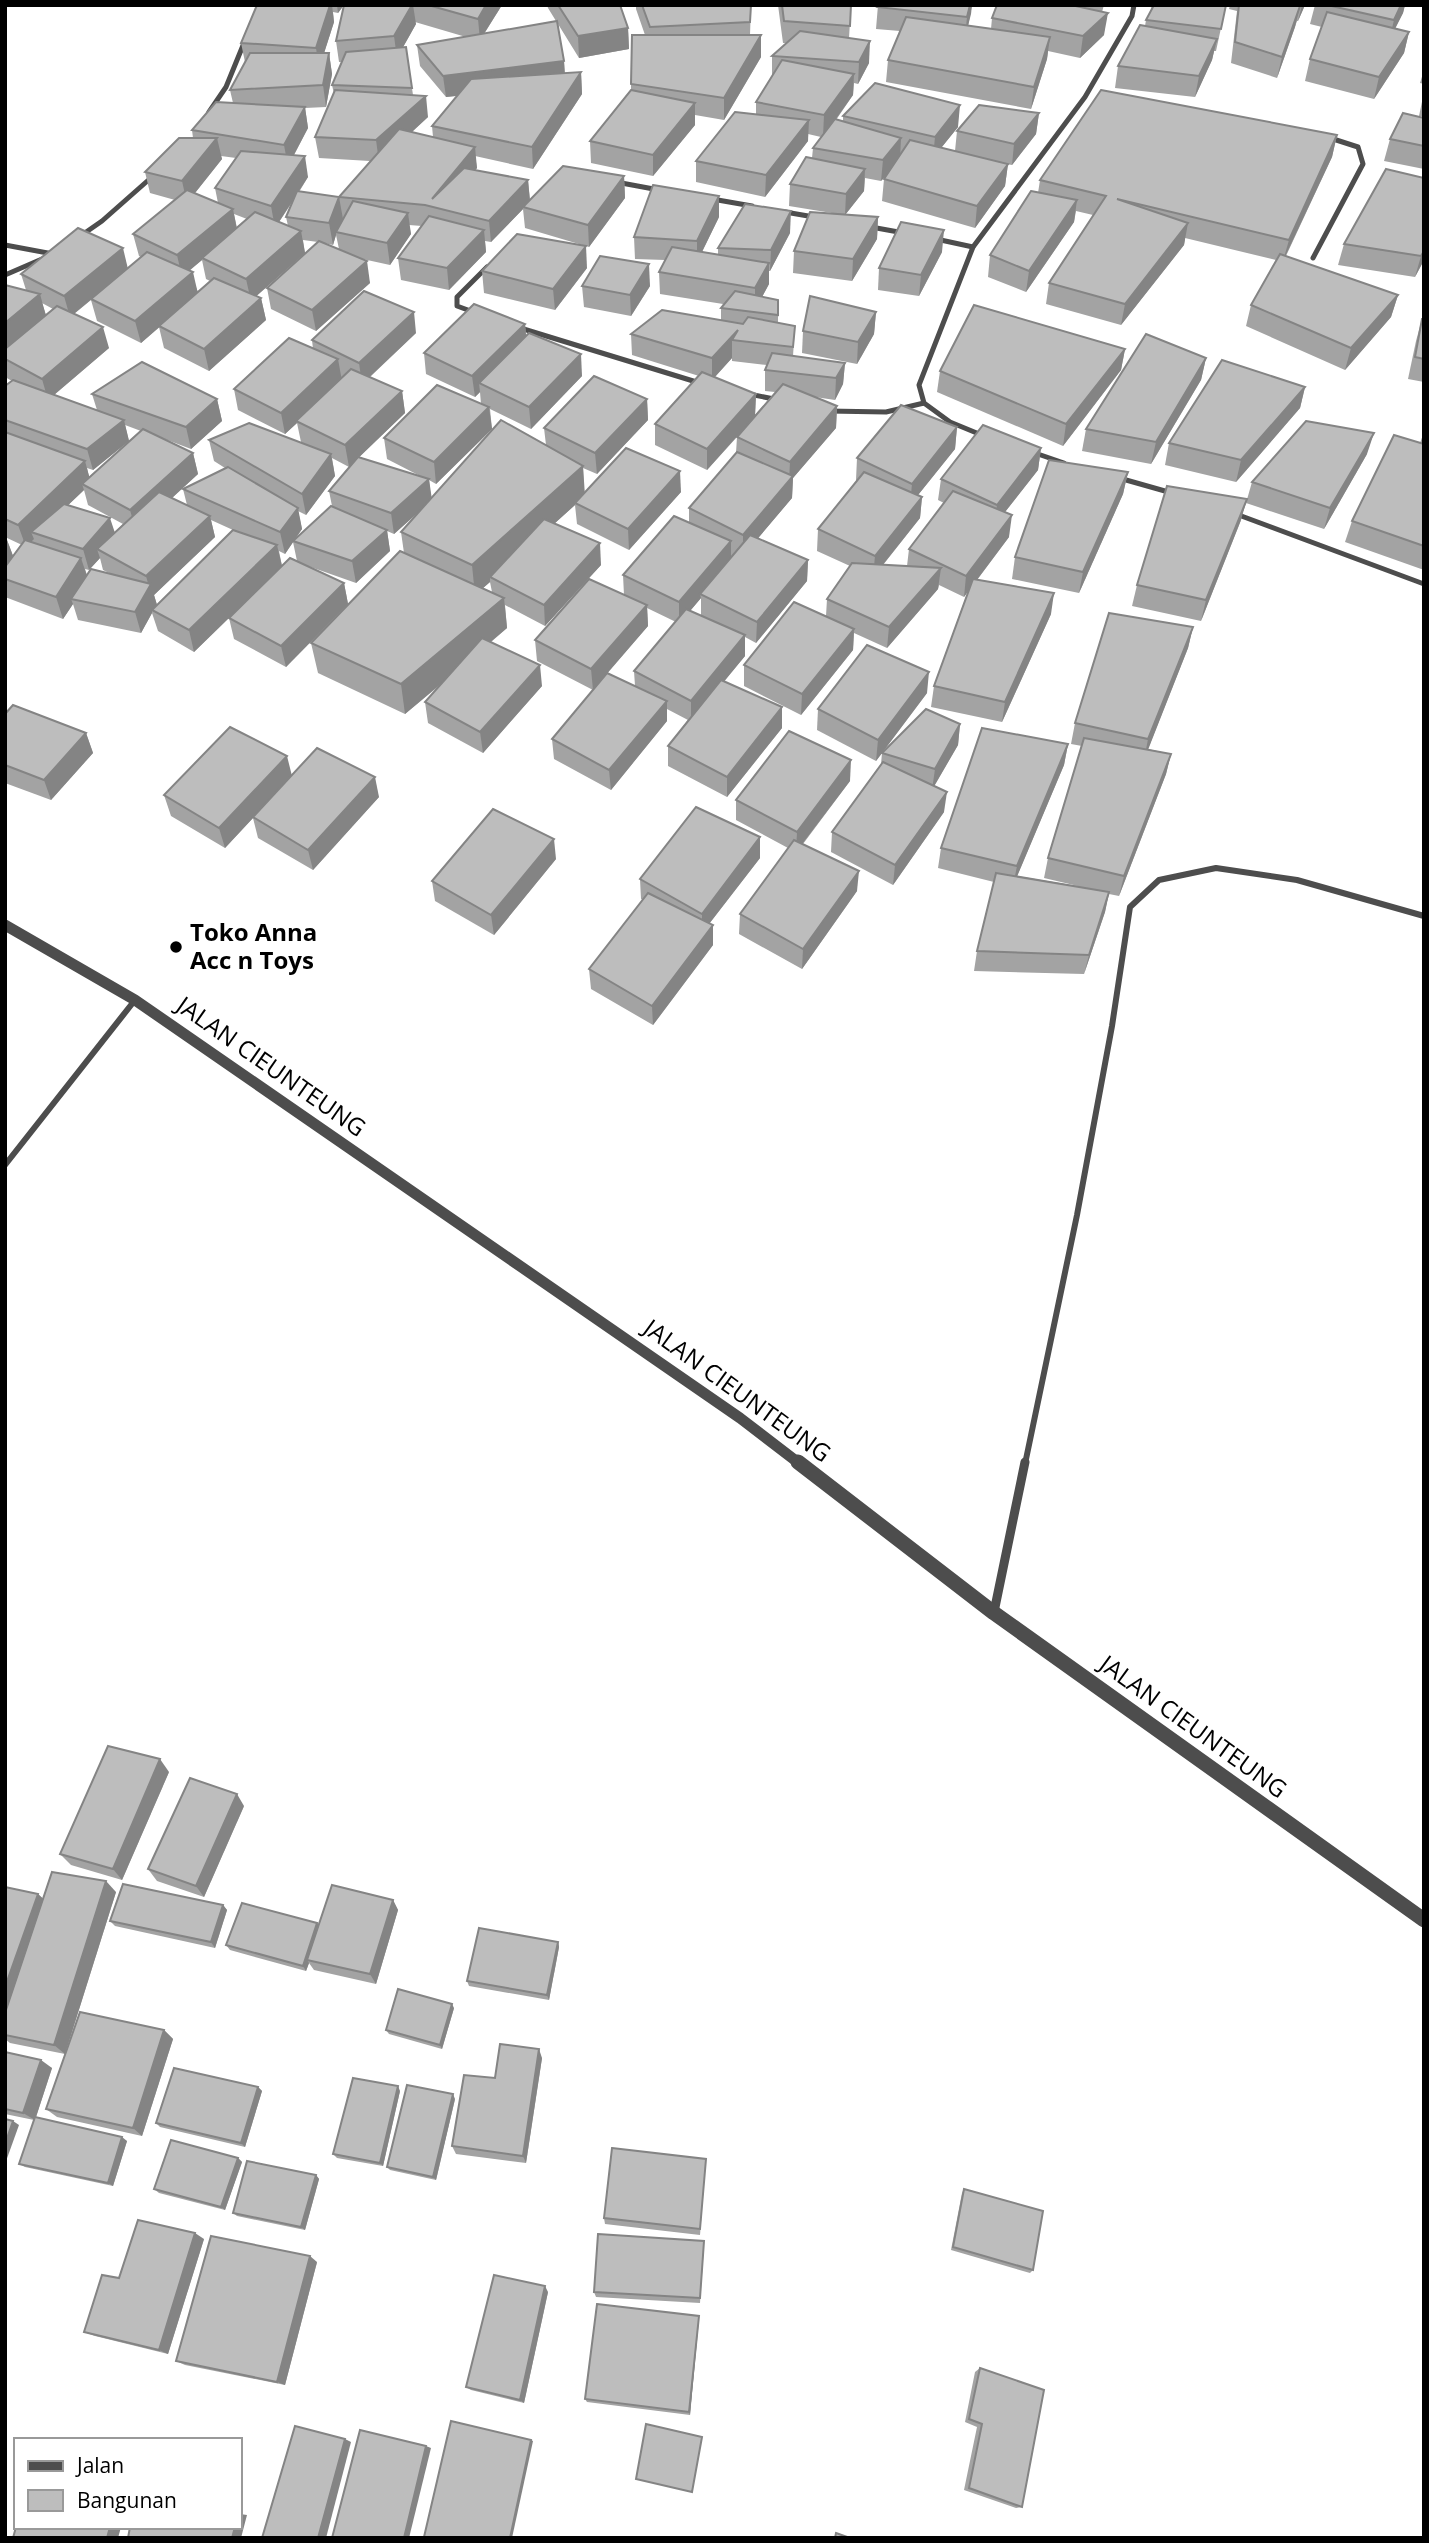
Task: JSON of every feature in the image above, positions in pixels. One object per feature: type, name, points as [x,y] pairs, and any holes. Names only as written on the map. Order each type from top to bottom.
[{"type":"street","points":[[996,440],[950,422],[924,403],[919,386],[973,247],[1085,97],[1132,16],[1133,5]]},
{"type":"street","points":[[206,117],[226,87],[251,26]]},
{"type":"street","points":[[1085,97],[1098,99]]},
{"type":"street","points":[[1312,258],[1363,164],[1358,147],[1339,138],[1325,136]]},
{"type":"street","points":[[73,241],[102,221],[159,170]]},
{"type":"street","points":[[612,182],[666,191]]},
{"type":"street","points":[[707,198],[761,208]]},
{"type":"street","points":[[775,210],[816,218]]},
{"type":"street","points":[[869,227],[908,234]]},
{"type":"street","points":[[933,239],[973,247]]},
{"type":"street","points":[[5,245],[53,254]]},
{"type":"street","points":[[5,275],[63,247]]},
{"type":"street","points":[[480,315],[457,306],[457,297],[491,262]]},
{"type":"street","points":[[504,323],[602,355],[706,384]]},
{"type":"street","points":[[746,393],[785,402]]},
{"type":"street","points":[[825,411],[886,412],[924,403]]},
{"type":"street","points":[[1021,449],[1074,466]]},
{"type":"street","points":[[1114,477],[1182,496]]},
{"type":"street","points":[[1234,513],[1424,584]]},
{"type":"street","points":[[993,1613],[1077,1214],[1112,1027],[1130,907],[1159,880],[1216,868],[1297,880],[1424,916]]},
{"type":"street","name":"JALAN CIEUNTEUNG","points":[[5,925],[135,1000],[740,1418],[993,1613],[1424,1920]]},
{"type":"street","points":[[5,1165],[135,1000]]},
{"type":"building","points":[[257,5],[330,5],[316,48],[241,43]]},
{"type":"building","points":[[344,5],[412,5],[394,36],[336,41]]},
{"type":"building","points":[[428,5],[486,5],[478,19]]},
{"type":"building","points":[[558,5],[620,5],[628,28],[578,36]]},
{"type":"building","points":[[642,5],[751,5],[750,22],[650,27]]},
{"type":"building","points":[[782,5],[851,5],[850,26],[784,21]]},
{"type":"building","points":[[970,5],[967,17],[877,7]]},
{"type":"building","points":[[997,5],[1071,5],[1108,13],[1083,36],[992,18]]},
{"type":"building","points":[[1154,5],[1226,5],[1221,29],[1146,20]]},
{"type":"building","points":[[1239,5],[1300,6],[1282,57],[1235,42]]},
{"type":"building","points":[[1327,5],[1401,5],[1394,20]]},
{"type":"building","points":[[1327,12],[1409,32],[1379,77],[1310,59]]},
{"type":"building","points":[[906,17],[1050,37],[1034,87],[888,60]]},
{"type":"building","points":[[557,21],[564,61],[443,76],[417,45]]},
{"type":"building","points":[[1140,25],[1217,39],[1199,76],[1118,66]]},
{"type":"building","points":[[800,31],[870,41],[859,62],[772,56]]},
{"type":"building","points":[[632,35],[761,35],[724,98],[631,84]]},
{"type":"building","points":[[406,47],[412,88],[332,85],[346,52]]},
{"type":"building","points":[[250,53],[329,53],[323,85],[230,90]]},
{"type":"building","points":[[782,60],[854,74],[824,115],[756,102]]},
{"type":"building","points":[[581,72],[532,147],[432,126],[471,79]]},
{"type":"building","points":[[875,83],[960,105],[935,137],[843,116]]},
{"type":"building","points":[[335,90],[426,96],[376,140],[315,137]]},
{"type":"building","points":[[631,90],[695,103],[653,155],[590,141]]},
{"type":"building","points":[[1101,90],[1337,135],[1289,240],[1117,199],[1188,223],[1125,304],[1049,283],[1106,196],[1040,180]]},
{"type":"building","points":[[216,102],[305,107],[284,145],[192,130]]},
{"type":"building","points":[[979,105],[1039,113],[1014,144],[957,131]]},
{"type":"building","points":[[735,112],[809,120],[766,175],[696,161]]},
{"type":"building","points":[[1403,113],[1424,118],[1424,146],[1390,139]]},
{"type":"building","points":[[835,119],[901,138],[883,160],[813,148]]},
{"type":"building","points":[[399,129],[475,147],[432,199],[464,168],[528,180],[489,221],[425,205],[339,197]]},
{"type":"building","points":[[179,138],[217,138],[182,181],[145,172]]},
{"type":"building","points":[[910,140],[1008,164],[977,206],[884,179]]},
{"type":"building","points":[[241,151],[305,156],[271,206],[215,188]]},
{"type":"building","points":[[806,157],[865,169],[846,194],[790,184]]},
{"type":"building","points":[[563,166],[624,176],[588,225],[523,207]]},
{"type":"building","points":[[1386,169],[1424,178],[1424,251],[1421,256],[1344,244]]},
{"type":"building","points":[[653,185],[719,196],[697,241],[634,237]]},
{"type":"building","points":[[187,190],[233,209],[177,255],[133,234]]},
{"type":"building","points":[[297,191],[339,197],[329,223],[286,217]]},
{"type":"building","points":[[1031,191],[1077,200],[1029,271],[990,255]]},
{"type":"building","points":[[353,201],[408,213],[387,243],[336,232]]},
{"type":"building","points":[[745,204],[791,211],[771,250],[718,248]]},
{"type":"building","points":[[255,212],[301,231],[246,279],[202,258]]},
{"type":"building","points":[[810,212],[878,217],[853,259],[794,251]]},
{"type":"building","points":[[429,216],[484,230],[447,268],[398,258]]},
{"type":"building","points":[[901,222],[944,230],[921,275],[879,268]]},
{"type":"building","points":[[78,228],[123,248],[64,296],[21,274]]},
{"type":"building","points":[[517,234],[586,246],[553,289],[482,271]]},
{"type":"building","points":[[319,241],[367,261],[312,310],[267,288]]},
{"type":"building","points":[[672,247],[769,263],[755,288],[659,272]]},
{"type":"building","points":[[147,252],[193,272],[135,321],[91,299]]},
{"type":"building","points":[[1280,254],[1398,295],[1351,348],[1251,305]]},
{"type":"building","points":[[600,256],[649,264],[630,295],[582,286]]},
{"type":"building","points":[[214,278],[261,298],[204,349],[159,326]]},
{"type":"building","points":[[5,285],[40,294],[5,323]]},
{"type":"building","points":[[364,291],[414,312],[359,363],[312,340]]},
{"type":"building","points":[[735,291],[778,300],[778,315],[721,308]]},
{"type":"building","points":[[810,296],[876,312],[858,342],[803,331]]},
{"type":"building","points":[[474,304],[525,324],[472,376],[424,353]]},
{"type":"building","points":[[974,305],[1125,349],[1066,424],[940,371]]},
{"type":"building","points":[[57,306],[103,327],[42,379],[5,359],[5,349]]},
{"type":"building","points":[[662,310],[743,324],[748,317],[795,326],[793,347],[732,340],[738,330],[712,358],[631,334]]},
{"type":"building","points":[[1424,319],[1424,359],[1415,357]]},
{"type":"building","points":[[529,333],[581,354],[529,407],[479,383]]},
{"type":"building","points":[[1146,334],[1206,358],[1156,442],[1086,429]]},
{"type":"building","points":[[289,338],[338,359],[281,413],[234,389]]},
{"type":"building","points":[[772,353],[845,363],[836,378],[765,370]]},
{"type":"building","points":[[1222,360],[1305,387],[1241,460],[1169,443]]},
{"type":"building","points":[[142,362],[217,399],[186,427],[92,394]]},
{"type":"building","points":[[351,369],[402,391],[345,445],[296,421]]},
{"type":"building","points":[[702,372],[756,394],[707,449],[655,424]]},
{"type":"building","points":[[594,376],[647,399],[595,453],[544,428]]},
{"type":"building","points":[[13,380],[124,420],[87,449],[5,420],[5,386]]},
{"type":"building","points":[[783,384],[837,406],[790,462],[737,437]]},
{"type":"building","points":[[437,385],[489,407],[434,462],[384,438]]},
{"type":"building","points":[[901,405],[957,427],[912,484],[857,458]]},
{"type":"building","points":[[501,420],[583,466],[472,565],[401,532]]},
{"type":"building","points":[[1306,421],[1374,433],[1330,508],[1252,482]]},
{"type":"building","points":[[249,423],[331,454],[302,494],[209,440]]},
{"type":"building","points":[[983,425],[1041,448],[997,505],[941,479]]},
{"type":"building","points":[[143,429],[193,453],[130,510],[82,484]]},
{"type":"building","points":[[5,432],[85,461],[18,525],[5,519]]},
{"type":"building","points":[[1394,435],[1424,444],[1424,546],[1352,521]]},
{"type":"building","points":[[626,448],[680,471],[628,529],[575,503]]},
{"type":"building","points":[[737,452],[793,476],[743,535],[689,508]]},
{"type":"building","points":[[358,457],[429,479],[391,513],[329,491]]},
{"type":"building","points":[[1049,460],[1128,472],[1083,572],[1015,557]]},
{"type":"building","points":[[228,467],[298,508],[280,532],[183,489]]},
{"type":"building","points":[[864,472],[922,497],[875,556],[818,529]]},
{"type":"building","points":[[1167,486],[1247,499],[1206,600],[1137,585]]},
{"type":"building","points":[[953,491],[1012,515],[966,576],[909,549]]},
{"type":"building","points":[[159,492],[210,516],[146,576],[97,549]]},
{"type":"building","points":[[64,504],[110,518],[83,549],[31,532]]},
{"type":"building","points":[[331,506],[387,530],[352,561],[293,541]]},
{"type":"building","points":[[674,516],[731,541],[679,602],[623,575]]},
{"type":"building","points":[[544,519],[600,543],[544,605],[490,577]]},
{"type":"building","points":[[233,530],[277,545],[189,630],[152,610]]},
{"type":"building","points":[[750,535],[808,560],[757,622],[700,594]]},
{"type":"building","points":[[25,540],[81,558],[56,597],[5,579],[5,567]]},
{"type":"building","points":[[400,551],[504,598],[401,684],[311,643]]},
{"type":"building","points":[[290,558],[344,583],[281,646],[229,618]]},
{"type":"building","points":[[852,563],[941,568],[889,627],[827,599]]},
{"type":"building","points":[[91,569],[151,584],[135,612],[71,599]]},
{"type":"building","points":[[589,579],[647,605],[591,669],[535,640]]},
{"type":"building","points":[[973,579],[1054,593],[1005,702],[934,686]]},
{"type":"building","points":[[794,602],[854,629],[802,694],[744,665]]},
{"type":"building","points":[[686,609],[745,635],[691,701],[634,671]]},
{"type":"building","points":[[1109,613],[1193,627],[1148,739],[1075,723]]},
{"type":"building","points":[[482,638],[540,665],[480,732],[425,702]]},
{"type":"building","points":[[867,645],[929,672],[878,740],[818,709]]},
{"type":"building","points":[[607,673],[667,701],[609,770],[552,739]]},
{"type":"building","points":[[721,680],[782,707],[727,777],[668,746]]},
{"type":"building","points":[[13,705],[86,733],[44,780],[5,765],[5,714]]},
{"type":"building","points":[[926,709],[960,724],[935,769],[882,753]]},
{"type":"building","points":[[230,727],[287,756],[219,828],[164,795]]},
{"type":"building","points":[[982,728],[1068,744],[1017,866],[941,848]]},
{"type":"building","points":[[789,731],[851,760],[797,832],[736,800]]},
{"type":"building","points":[[1084,738],[1171,754],[1124,876],[1048,858]]},
{"type":"building","points":[[317,748],[375,777],[308,850],[253,817]]},
{"type":"building","points":[[883,762],[947,792],[895,865],[832,832]]},
{"type":"building","points":[[696,807],[760,837],[702,914],[640,879]]},
{"type":"building","points":[[493,809],[554,839],[491,915],[432,881]]},
{"type":"building","points":[[794,840],[859,871],[803,949],[740,914]]},
{"type":"building","points":[[996,873],[1109,892],[1089,955],[977,951]]},
{"type":"building","points":[[648,893],[713,925],[652,1006],[589,969]]},
{"type":"building","points":[[108,1746],[160,1759],[113,1869],[60,1854]]},
{"type":"building","points":[[190,1778],[237,1794],[196,1886],[148,1869]]},
{"type":"building","points":[[52,1872],[106,1881],[54,2045],[5,2035],[5,2013]]},
{"type":"building","points":[[123,1884],[223,1905],[211,1942],[110,1921]]},
{"type":"building","points":[[332,1885],[393,1900],[370,1974],[307,1960]]},
{"type":"building","points":[[5,1887],[38,1894],[5,1987]]},
{"type":"building","points":[[242,1903],[317,1923],[303,1966],[226,1945]]},
{"type":"building","points":[[479,1928],[558,1942],[547,1995],[467,1981]]},
{"type":"building","points":[[398,1989],[452,2004],[440,2045],[386,2030]]},
{"type":"building","points":[[80,2012],[164,2030],[133,2128],[46,2109]]},
{"type":"building","points":[[500,2044],[539,2049],[523,2156],[452,2146],[464,2075],[495,2078]]},
{"type":"building","points":[[5,2052],[41,2060],[23,2113],[5,2109]]},
{"type":"building","points":[[174,2068],[258,2087],[241,2143],[156,2123]]},
{"type":"building","points":[[353,2078],[398,2086],[380,2163],[333,2154]]},
{"type":"building","points":[[407,2085],[453,2094],[433,2177],[387,2167]]},
{"type":"building","points":[[35,2117],[122,2137],[108,2183],[19,2164]]},
{"type":"building","points":[[5,2119],[13,2121],[5,2144]]},
{"type":"building","points":[[171,2140],[238,2158],[221,2207],[154,2189]]},
{"type":"building","points":[[612,2148],[706,2159],[700,2229],[604,2218]]},
{"type":"building","points":[[247,2161],[316,2175],[301,2227],[233,2213]]},
{"type":"building","points":[[964,2189],[1043,2211],[1033,2270],[953,2247]]},
{"type":"building","points":[[138,2220],[195,2233],[159,2350],[84,2332],[102,2275],[119,2278]]},
{"type":"building","points":[[598,2234],[704,2241],[700,2298],[594,2292]]},
{"type":"building","points":[[211,2236],[310,2256],[277,2382],[176,2361]]},
{"type":"building","points":[[494,2275],[545,2286],[520,2400],[466,2387]]},
{"type":"building","points":[[597,2304],[699,2316],[689,2412],[585,2399]]},
{"type":"building","points":[[980,2368],[1044,2390],[1022,2507],[969,2488],[982,2424],[969,2419]]},
{"type":"building","points":[[451,2421],[531,2440],[510,2538],[424,2537]]},
{"type":"building","points":[[646,2424],[702,2437],[692,2492],[636,2479]]},
{"type":"building","points":[[295,2426],[345,2439],[318,2538],[262,2538]]},
{"type":"building","points":[[360,2430],[426,2446],[404,2538],[332,2538]]},
{"type":"building","points":[[15,2529],[109,2529],[107,2538],[13,2538]]},
{"type":"building","points":[[130,2529],[234,2529],[232,2538],[128,2538]]},
{"type":"building","points":[[836,2533],[850,2538],[835,2538]]},
{"type":"place","name":"Toko Anna Acc n Toys","points":[[176,947]]}]
